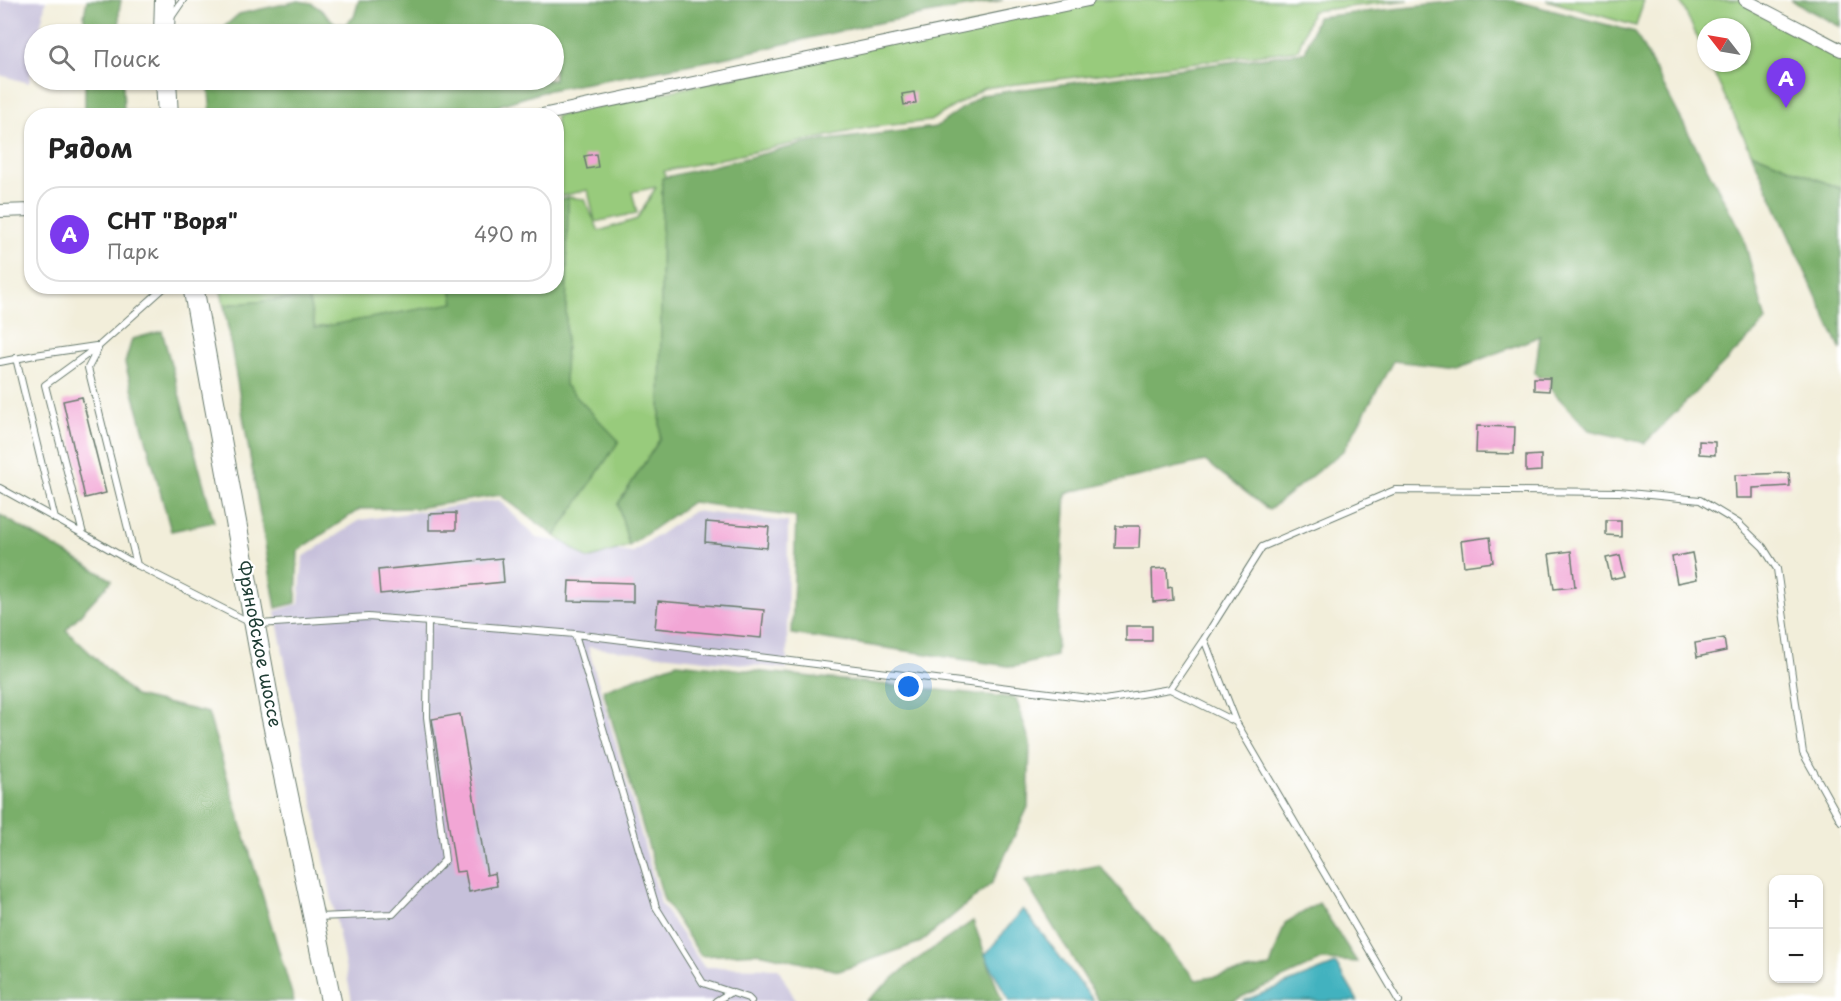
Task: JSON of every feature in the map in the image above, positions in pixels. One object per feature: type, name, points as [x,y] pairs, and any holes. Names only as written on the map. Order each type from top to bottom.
[{"type":"main road","points":[[164,24],[165,0]]},
{"type":"main road","points":[[167,90],[168,108]]},
{"type":"main road","name":"Фряновское шоссе","points":[[194,294],[272,714],[331,1001]]},
{"type":"street","points":[[564,110],[1088,0]]},
{"type":"street","points":[[1745,0],[1841,50]]},
{"type":"street","points":[[0,211],[24,210]]},
{"type":"lane","points":[[168,24],[183,0]]},
{"type":"lane","points":[[83,534],[45,385],[100,345],[157,294]]},
{"type":"lane","points":[[0,362],[100,345]]},
{"type":"lane","points":[[100,345],[88,368],[137,565]]},
{"type":"lane","points":[[16,358],[54,519]]},
{"type":"lane","points":[[0,488],[137,565],[255,624],[368,617],[575,634],[1105,700],[1170,689],[1236,722]]},
{"type":"lane","points":[[1170,689],[1262,547],[1395,490],[1619,492],[1700,500],[1737,523],[1763,547],[1777,569],[1803,753],[1841,821]]},
{"type":"lane","points":[[314,917],[393,914],[445,860],[427,717],[428,622]]},
{"type":"lane","points":[[575,634],[656,907],[704,983],[751,1001]]},
{"type":"lane","points":[[1204,639],[1236,722],[1399,1001]]},
{"type":"lane","points":[[716,1001],[730,992]]},
{"type":"shaded area","points":[[0,0],[46,0],[41,24],[24,24],[24,82],[0,75]]},
{"type":"shaded area","points":[[499,500],[537,538],[632,553],[694,511],[788,522],[787,669],[588,647],[661,904],[704,967],[778,968],[796,1001],[352,1001],[275,611],[299,604],[303,557],[360,520]]},
{"type":"green space","points":[[87,0],[121,0],[120,24],[84,24]]},
{"type":"green space","points":[[359,0],[1003,0],[862,26],[719,59],[564,87],[564,24],[345,24],[354,17]]},
{"type":"green space","points":[[1088,0],[1409,0],[1312,11],[1298,50],[984,88],[930,121],[871,127],[664,171],[667,184],[662,185],[660,439],[618,504],[629,546],[588,559],[555,536],[618,441],[565,385],[568,197],[584,199],[595,222],[588,190],[564,195],[564,114]],"holes":[[[656,187],[637,219],[599,231],[595,222],[637,213],[632,192]]]},
{"type":"green space","points":[[1478,0],[1512,0],[1635,32],[1743,236],[1766,321],[1645,443],[1589,430],[1535,373],[1540,336],[1458,368],[1393,361],[1344,450],[1269,510],[1205,461],[1066,493],[1056,656],[1014,667],[792,634],[796,517],[692,502],[629,546],[618,504],[660,439],[662,178],[812,142],[936,127],[981,95],[1305,52],[1317,17]]},
{"type":"green space","points":[[1546,0],[1644,0],[1636,26]]},
{"type":"green space","points":[[1680,0],[1745,0],[1841,50],[1841,189],[1751,152],[1713,72],[1751,72],[1751,18],[1697,18],[1697,37]]},
{"type":"green space","points":[[1790,0],[1841,0],[1841,27]]},
{"type":"green space","points":[[298,1],[311,3],[335,23],[340,24],[227,24],[239,14]]},
{"type":"green space","points":[[85,90],[123,90],[124,108],[85,108]]},
{"type":"green space","points":[[209,90],[549,90],[493,108],[210,108]]},
{"type":"green space","points":[[1751,152],[1841,189],[1841,350],[1837,342]]},
{"type":"green space","points":[[568,197],[565,385],[619,441],[555,536],[500,495],[417,508],[360,509],[298,551],[296,603],[276,608],[224,305],[308,297],[315,328],[454,303],[452,294],[564,294],[564,198]]},
{"type":"green space","points":[[222,294],[453,294],[455,303],[315,328],[308,297],[224,305]]},
{"type":"green space","points":[[162,331],[214,522],[171,531],[125,363],[132,339]]},
{"type":"green space","points":[[0,515],[112,580],[66,630],[135,696],[208,713],[294,1001],[0,1001]]},
{"type":"green space","points":[[677,663],[1016,698],[1030,743],[1028,807],[992,883],[921,942],[839,971],[759,953],[701,956],[664,900],[603,690]]},
{"type":"green space","points":[[1099,865],[1196,980],[1270,967],[1285,923],[1319,903],[1357,962],[1322,960],[1233,1001],[1099,1001],[1025,881]]},
{"type":"green space","points":[[973,921],[1002,1001],[866,1001],[909,965]]},
{"type":"water","points":[[1023,909],[1094,1001],[1009,1001],[985,955]]},
{"type":"water","points":[[1336,964],[1358,1001],[1243,1001]]},
{"type":"building","points":[[914,92],[916,103],[904,105],[902,94]]},
{"type":"building","points":[[596,154],[598,167],[587,169],[584,156]]},
{"type":"building","points":[[1534,378],[1550,378],[1549,391],[1534,390]]},
{"type":"building","points":[[82,397],[106,493],[85,498],[63,401]]},
{"type":"building","points":[[1477,426],[1515,427],[1514,454],[1476,453]]},
{"type":"building","points":[[1699,441],[1715,442],[1715,455],[1699,454]]},
{"type":"building","points":[[1541,455],[1541,471],[1526,472],[1526,456]]},
{"type":"building","points":[[1789,473],[1790,486],[1753,488],[1753,498],[1736,498],[1735,475]]},
{"type":"building","points":[[456,513],[456,530],[429,530],[429,514]]},
{"type":"building","points":[[1606,520],[1621,520],[1621,536],[1606,535]]},
{"type":"building","points":[[706,522],[769,527],[767,548],[705,542]]},
{"type":"building","points":[[1116,526],[1140,526],[1139,548],[1115,548]]},
{"type":"building","points":[[1490,537],[1493,562],[1464,566],[1461,541]]},
{"type":"building","points":[[1571,551],[1575,587],[1554,589],[1549,554]]},
{"type":"building","points":[[1692,553],[1697,579],[1677,583],[1672,557]]},
{"type":"building","points":[[1620,555],[1625,576],[1611,579],[1606,558]]},
{"type":"building","points":[[502,558],[504,582],[380,594],[378,570]]},
{"type":"building","points":[[1167,568],[1168,588],[1172,587],[1173,600],[1153,602],[1152,569]]},
{"type":"building","points":[[569,581],[633,583],[633,602],[568,601]]},
{"type":"building","points":[[658,601],[764,610],[761,638],[655,628]]},
{"type":"building","points":[[1126,626],[1152,626],[1152,641],[1126,641]]},
{"type":"building","points":[[1724,638],[1726,651],[1697,657],[1695,643]]},
{"type":"building","points":[[460,714],[487,875],[495,873],[497,886],[469,892],[465,871],[456,872],[432,719]]},
{"type":"place","name":"СНТ \"Воря\"","points":[[1786,108]]}]
